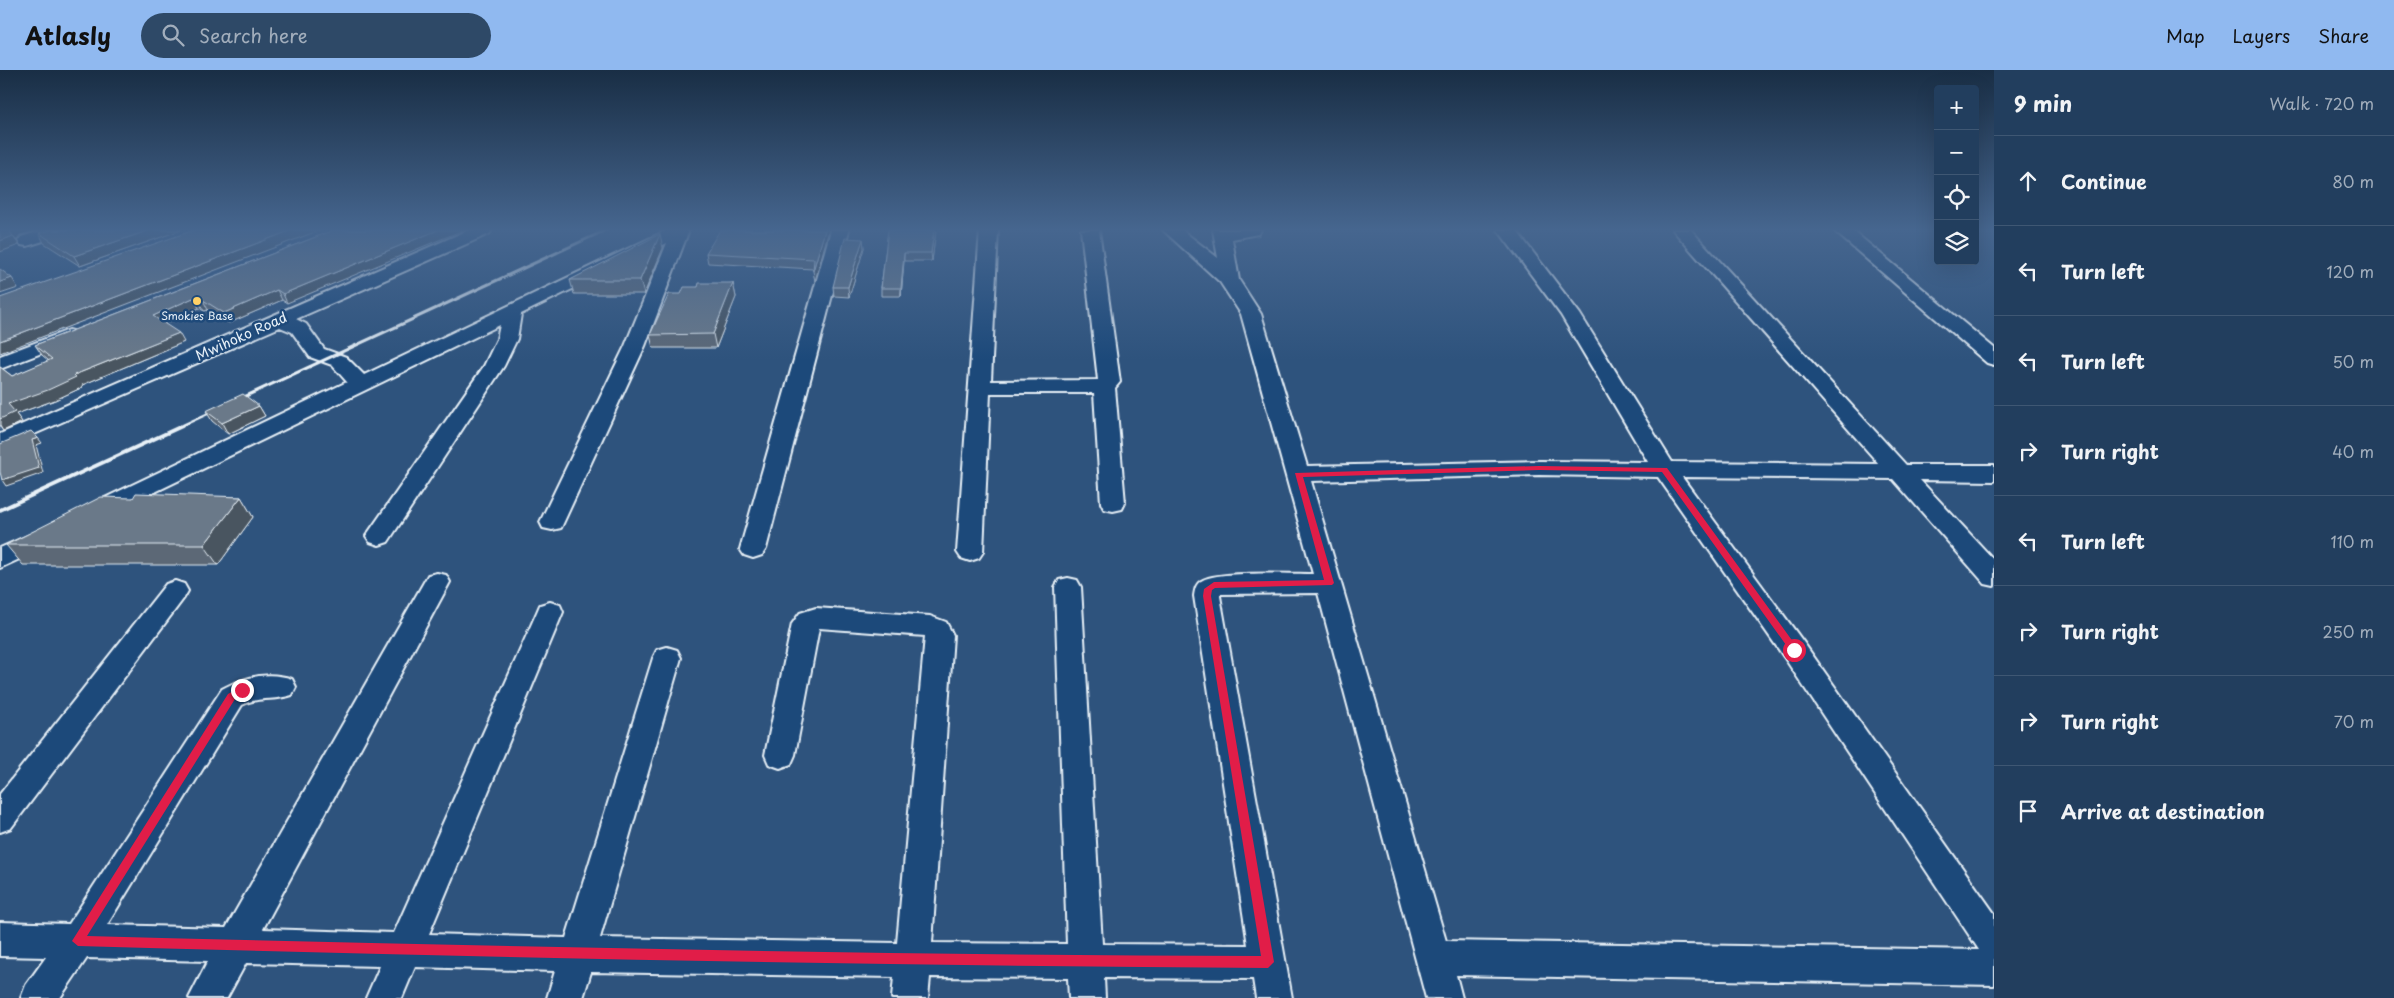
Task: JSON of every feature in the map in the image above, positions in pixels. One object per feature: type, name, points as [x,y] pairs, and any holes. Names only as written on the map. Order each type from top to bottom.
[{"type":"street","name":"Mwihoko Road","points":[[0,442],[384,273]]},
{"type":"street","points":[[0,559],[591,273]]},
{"type":"street","points":[[552,522],[635,346],[664,273]]},
{"type":"street","points":[[753,549],[828,273]]},
{"type":"street","points":[[970,552],[986,273]]},
{"type":"street","points":[[979,387],[1104,386],[1110,382],[1096,273]]},
{"type":"street","points":[[1223,273],[1244,297],[1252,314],[1444,998]]},
{"type":"street","points":[[1229,273],[1230,279]]},
{"type":"street","points":[[1539,273],[1570,314],[1665,470],[1794,650],[1994,942]]},
{"type":"street","points":[[1721,273],[1994,577]]},
{"type":"street","points":[[1895,273],[1994,359]]},
{"type":"street","points":[[379,536],[494,366],[507,339],[512,312]]},
{"type":"street","points":[[279,319],[299,328],[317,353],[339,361],[362,384]]},
{"type":"street","points":[[0,363],[83,331]]},
{"type":"street","points":[[1104,386],[1113,503]]},
{"type":"street","points":[[1298,474],[1539,468],[1994,473]]},
{"type":"street","points":[[207,998],[437,582]]},
{"type":"street","points":[[1274,998],[1207,596],[1208,589],[1214,585],[1329,583]]},
{"type":"street","points":[[1068,587],[1087,998]]},
{"type":"street","points":[[0,818],[175,592]]},
{"type":"street","points":[[384,998],[406,951],[550,612]]},
{"type":"street","points":[[780,755],[806,624],[810,620],[816,618],[930,626],[936,629],[939,635],[910,998]]},
{"type":"street","points":[[565,998],[667,658]]},
{"type":"street","points":[[39,998],[78,941],[232,697],[249,688],[282,687]]},
{"type":"street","points":[[0,939],[579,955],[914,960],[1268,962]]},
{"type":"street","points":[[1434,958],[1994,968]]},
{"type":"building","points":[[0,273],[6,273],[12,278],[0,282]]},
{"type":"building","points":[[70,273],[178,273],[0,341],[0,298]]},
{"type":"building","points":[[221,273],[333,273],[283,294],[277,290],[224,313],[203,300],[199,302],[193,298],[153,316],[179,333],[74,375],[76,377],[48,390],[8,404],[15,412],[0,419],[0,367],[12,376],[52,359],[35,345]]},
{"type":"building","points":[[583,273],[643,273],[640,280],[570,280]]},
{"type":"building","points":[[836,273],[852,273],[848,287],[833,287]]},
{"type":"building","points":[[883,273],[902,273],[901,288],[881,288]]},
{"type":"building","points":[[699,283],[733,283],[713,334],[650,335],[669,294],[681,294],[684,287],[698,287]]},
{"type":"building","points":[[243,394],[259,406],[222,423],[206,411]]},
{"type":"building","points":[[31,431],[38,438],[32,440],[39,468],[2,480],[0,472],[0,444]]},
{"type":"building","points":[[136,493],[241,497],[204,545],[6,545],[101,497],[133,498]]},
{"type":"railway","points":[[179,427],[512,273]]},
{"type":"railway","points":[[0,510],[182,426]]},
{"type":"place","name":"Smokies Base","points":[[197,301]]},
{"type":"route","points":[[242,690],[232,697],[78,941],[579,955],[914,960],[1268,962],[1207,596],[1208,589],[1214,585],[1329,583],[1298,474],[1539,468],[1665,470],[1794,650]]}]
